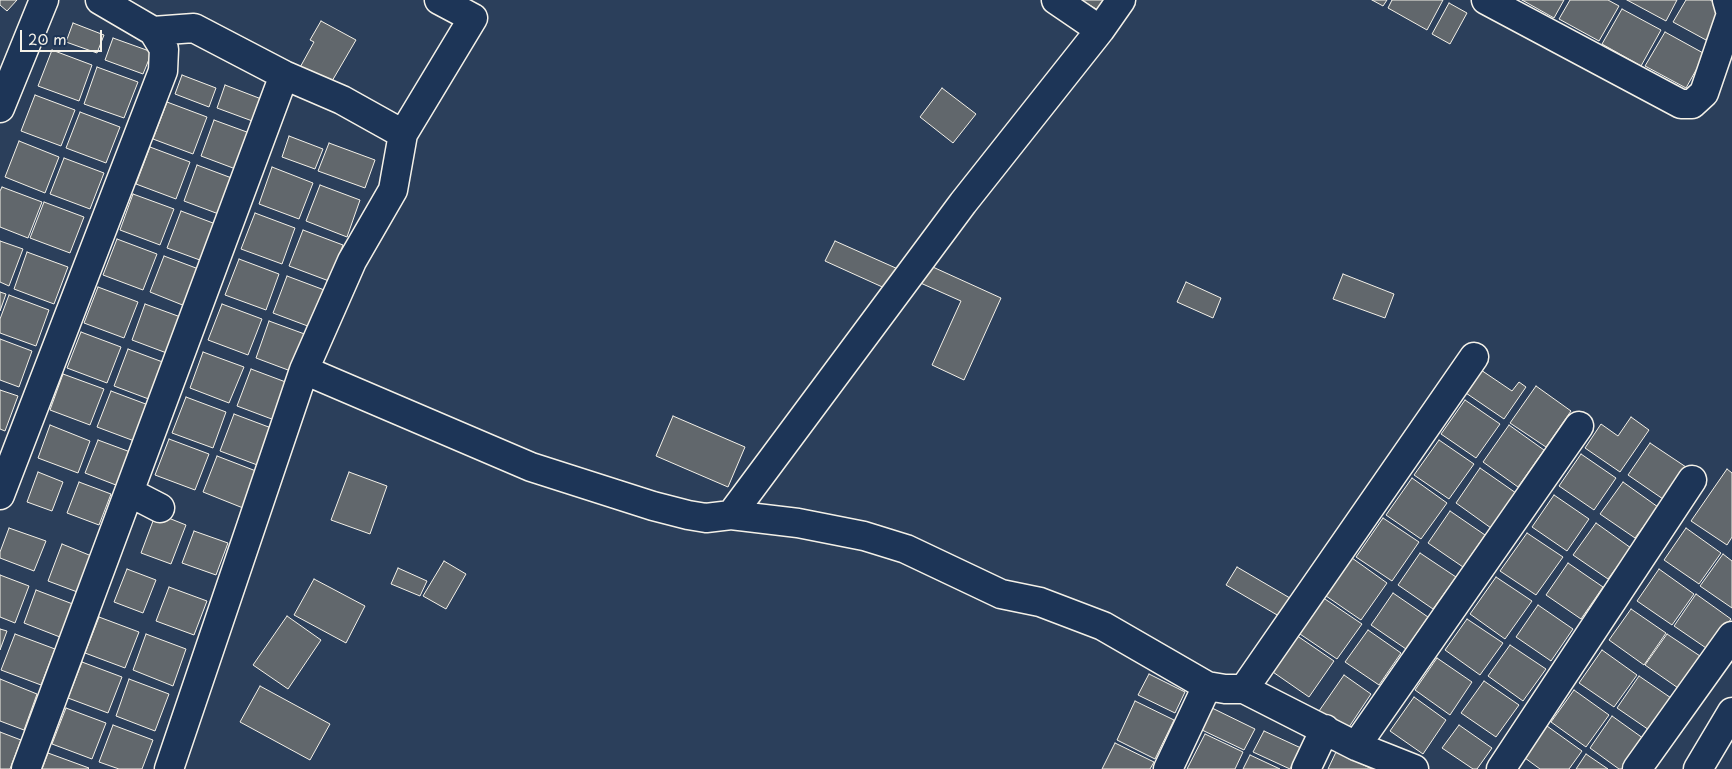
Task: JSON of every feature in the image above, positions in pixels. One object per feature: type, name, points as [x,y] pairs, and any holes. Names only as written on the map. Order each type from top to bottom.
[{"type":"street","points":[[0,108],[44,0]]},
{"type":"street","points":[[0,495],[163,71],[164,49],[153,31],[100,0]]},
{"type":"street","points":[[169,769],[304,370],[352,261],[393,190],[403,134],[479,9],[439,0]]},
{"type":"street","points":[[1056,0],[1100,30]]},
{"type":"street","points":[[731,515],[963,203],[1100,30],[1121,0]]},
{"type":"street","points":[[1486,0],[1681,104],[1692,104],[1704,93],[1731,14],[1727,0]]},
{"type":"street","points":[[153,31],[194,28],[284,75],[342,100],[403,134]]},
{"type":"street","points":[[26,769],[284,75]]},
{"type":"street","points":[[1244,689],[1474,357]]},
{"type":"street","points":[[304,370],[531,466],[652,506],[706,518],[731,515],[798,524],[864,536],[906,549],[1001,594],[1040,602],[1104,626],[1207,686],[1225,689],[1244,689],[1356,746],[1414,769]]},
{"type":"street","points":[[1356,746],[1579,426]]},
{"type":"street","points":[[1501,769],[1692,480]]},
{"type":"street","points":[[129,492],[160,508]]},
{"type":"street","points":[[1637,769],[1732,636]]},
{"type":"street","points":[[1168,769],[1207,686]]},
{"type":"street","points":[[1698,769],[1732,712]]},
{"type":"street","points":[[1306,769],[1325,729]]},
{"type":"building","points":[[0,0],[17,0],[7,11],[0,5]]},
{"type":"building","points":[[1081,0],[1104,0],[1098,10]]},
{"type":"building","points":[[1372,0],[1387,0],[1383,6]]},
{"type":"building","points":[[1392,0],[1443,0],[1427,30],[1388,8]]},
{"type":"building","points":[[1522,0],[1564,0],[1554,18]]},
{"type":"building","points":[[1570,0],[1608,0],[1619,6],[1599,41],[1559,19]]},
{"type":"building","points":[[1627,0],[1677,0],[1666,21]]},
{"type":"building","points":[[1686,0],[1710,0],[1725,8],[1706,40],[1673,22]]},
{"type":"building","points":[[1449,3],[1467,13],[1450,44],[1432,34]]},
{"type":"building","points":[[1622,9],[1661,30],[1641,66],[1602,44]]},
{"type":"building","points":[[321,21],[356,40],[328,88],[298,71],[314,42],[310,40]]},
{"type":"building","points":[[73,23],[104,35],[97,53],[66,42]]},
{"type":"building","points":[[1665,32],[1705,54],[1686,88],[1645,66]]},
{"type":"building","points":[[113,38],[152,52],[143,74],[105,60]]},
{"type":"building","points":[[52,50],[92,65],[79,101],[38,86]]},
{"type":"building","points":[[97,67],[138,82],[124,118],[84,104]]},
{"type":"building","points":[[182,75],[216,88],[209,107],[175,94]]},
{"type":"building","points":[[225,85],[264,100],[255,122],[217,108]]},
{"type":"building","points":[[942,88],[976,114],[953,143],[920,117]]},
{"type":"building","points":[[35,95],[75,110],[61,146],[21,131]]},
{"type":"building","points":[[167,102],[207,117],[193,154],[153,139]]},
{"type":"building","points":[[80,112],[120,127],[106,163],[66,148]]},
{"type":"building","points":[[214,120],[255,135],[241,171],[201,156]]},
{"type":"building","points":[[289,136],[323,149],[315,169],[282,157]]},
{"type":"building","points":[[19,141],[59,157],[45,193],[5,177]]},
{"type":"building","points":[[329,143],[375,160],[365,188],[318,171]]},
{"type":"building","points":[[150,147],[190,162],[176,199],[136,184]]},
{"type":"building","points":[[64,158],[104,173],[90,209],[50,194]]},
{"type":"building","points":[[197,165],[237,180],[224,216],[184,201]]},
{"type":"building","points":[[272,167],[313,183],[299,219],[259,204]]},
{"type":"building","points":[[320,185],[360,200],[347,237],[306,221]]},
{"type":"building","points":[[2,187],[42,202],[28,238],[0,227],[0,191]]},
{"type":"building","points":[[133,194],[174,209],[160,245],[120,230]]},
{"type":"building","points":[[44,202],[84,217],[70,253],[30,238]]},
{"type":"building","points":[[181,211],[221,226],[208,263],[167,248]]},
{"type":"building","points":[[255,213],[295,228],[282,264],[241,249]]},
{"type":"building","points":[[303,230],[343,245],[329,281],[289,266]]},
{"type":"building","points":[[117,239],[157,254],[143,290],[103,275]]},
{"type":"building","points":[[0,241],[23,249],[9,286],[0,282]]},
{"type":"building","points":[[835,241],[898,269],[889,290],[825,261]]},
{"type":"building","points":[[27,252],[68,267],[54,304],[14,289]]},
{"type":"building","points":[[164,256],[204,271],[190,308],[150,292]]},
{"type":"building","points":[[239,259],[279,274],[266,310],[225,295]]},
{"type":"building","points":[[924,263],[1001,298],[964,380],[932,365],[961,301],[916,281]]},
{"type":"building","points":[[1343,274],[1394,294],[1385,318],[1333,299]]},
{"type":"building","points":[[287,276],[327,291],[313,328],[273,313]]},
{"type":"building","points":[[1186,282],[1221,298],[1213,318],[1177,302]]},
{"type":"building","points":[[98,287],[138,302],[124,338],[84,323]]},
{"type":"building","points":[[0,292],[6,294],[0,311]]},
{"type":"building","points":[[9,295],[49,310],[36,346],[0,333],[0,319]]},
{"type":"building","points":[[145,304],[186,319],[172,355],[132,340]]},
{"type":"building","points":[[222,304],[262,319],[248,355],[208,340]]},
{"type":"building","points":[[269,321],[310,336],[296,373],[256,358]]},
{"type":"building","points":[[81,332],[121,347],[107,383],[67,368]]},
{"type":"building","points":[[0,339],[32,351],[19,387],[0,380]]},
{"type":"building","points":[[128,349],[168,364],[154,401],[114,386]]},
{"type":"building","points":[[203,352],[244,367],[229,403],[190,388]]},
{"type":"building","points":[[1478,368],[1512,391],[1519,382],[1526,387],[1504,419],[1463,391]]},
{"type":"building","points":[[251,369],[291,384],[277,421],[237,406]]},
{"type":"building","points":[[63,374],[104,389],[90,425],[50,410]]},
{"type":"building","points":[[1536,386],[1571,411],[1546,447],[1510,423]]},
{"type":"building","points":[[0,390],[18,396],[5,431],[0,429]]},
{"type":"building","points":[[111,391],[151,406],[137,442],[97,427]]},
{"type":"building","points":[[186,397],[226,412],[213,448],[172,433]]},
{"type":"building","points":[[1465,400],[1500,424],[1476,458],[1441,434]]},
{"type":"building","points":[[234,414],[274,429],[260,466],[220,451]]},
{"type":"building","points":[[673,416],[745,447],[728,487],[656,456]]},
{"type":"building","points":[[1631,417],[1649,430],[1620,472],[1585,448],[1601,424],[1618,436]]},
{"type":"building","points":[[50,425],[90,441],[78,473],[38,458]]},
{"type":"building","points":[[1509,425],[1544,450],[1518,487],[1483,462]]},
{"type":"building","points":[[169,439],[209,454],[195,490],[155,475]]},
{"type":"building","points":[[98,440],[133,453],[121,487],[85,473]]},
{"type":"building","points":[[1439,440],[1474,464],[1449,499],[1414,475]]},
{"type":"building","points":[[1650,443],[1686,467],[1663,499],[1628,475]]},
{"type":"building","points":[[1581,454],[1616,478],[1594,510],[1559,486]]},
{"type":"building","points":[[217,456],[256,471],[243,508],[203,492]]},
{"type":"building","points":[[1480,468],[1516,493],[1491,528],[1456,503]]},
{"type":"building","points":[[1727,469],[1732,473],[1732,537],[1727,545],[1691,521]]},
{"type":"building","points":[[38,472],[63,482],[52,511],[27,502]]},
{"type":"building","points":[[349,472],[387,486],[370,534],[331,520]]},
{"type":"building","points":[[1412,478],[1447,503],[1421,539],[1386,515]]},
{"type":"building","points":[[79,482],[111,494],[99,525],[67,513]]},
{"type":"building","points":[[1623,482],[1658,507],[1635,538],[1600,514]]},
{"type":"building","points":[[1554,495],[1589,519],[1567,551],[1532,527]]},
{"type":"building","points":[[1450,511],[1485,535],[1463,567],[1428,543]]},
{"type":"building","points":[[156,513],[186,525],[171,564],[141,553]]},
{"type":"building","points":[[1383,518],[1419,542],[1392,581],[1356,557]]},
{"type":"building","points":[[1596,523],[1631,548],[1608,579],[1573,555]]},
{"type":"building","points":[[9,528],[46,541],[34,571],[0,558],[0,552]]},
{"type":"building","points":[[1686,528],[1721,553],[1699,584],[1664,560]]},
{"type":"building","points":[[194,531],[228,543],[216,575],[182,563]]},
{"type":"building","points":[[1527,533],[1563,557],[1536,595],[1500,571]]},
{"type":"building","points":[[62,544],[94,557],[80,593],[48,581]]},
{"type":"building","points":[[1420,553],[1456,577],[1433,609],[1398,585]]},
{"type":"building","points":[[1723,554],[1732,561],[1732,608],[1700,586]]},
{"type":"building","points":[[1352,558],[1387,583],[1361,620],[1326,596]]},
{"type":"building","points":[[444,561],[466,574],[446,609],[423,596]]},
{"type":"building","points":[[1568,563],[1603,587],[1581,619],[1546,595]]},
{"type":"building","points":[[1237,567],[1295,601],[1284,619],[1226,585]]},
{"type":"building","points":[[398,568],[427,581],[420,596],[391,584]]},
{"type":"building","points":[[127,569],[156,580],[143,613],[114,602]]},
{"type":"building","points":[[1659,569],[1694,594],[1672,625],[1637,601]]},
{"type":"building","points":[[0,575],[29,586],[15,623],[0,617]]},
{"type":"building","points":[[1496,577],[1532,601],[1505,639],[1470,614]]},
{"type":"building","points":[[314,579],[365,606],[346,643],[294,615]]},
{"type":"building","points":[[169,587],[207,601],[194,635],[156,621]]},
{"type":"building","points":[[36,590],[78,606],[65,639],[24,623]]},
{"type":"building","points":[[1393,593],[1428,617],[1406,649],[1371,625]]},
{"type":"building","points":[[1696,594],[1731,619],[1709,650],[1674,626]]},
{"type":"building","points":[[1322,597],[1362,624],[1337,659],[1297,632]]},
{"type":"building","points":[[1538,605],[1573,629],[1551,661],[1516,637]]},
{"type":"building","points":[[1631,609],[1666,633],[1644,665],[1609,640]]},
{"type":"building","points":[[287,616],[321,640],[288,689],[253,665]]},
{"type":"building","points":[[99,617],[139,632],[125,668],[85,653]]},
{"type":"building","points":[[1467,619],[1503,643],[1480,675],[1445,650]]},
{"type":"building","points":[[0,629],[7,631],[0,650]]},
{"type":"building","points":[[1368,630],[1401,653],[1379,685],[1345,662]]},
{"type":"building","points":[[15,634],[55,649],[41,685],[1,670]]},
{"type":"building","points":[[146,634],[186,649],[173,686],[133,670]]},
{"type":"building","points":[[1667,634],[1703,658],[1681,690],[1645,665]]},
{"type":"building","points":[[1296,635],[1334,661],[1309,697],[1270,670]]},
{"type":"building","points":[[1510,645],[1546,669],[1523,701],[1488,676]]},
{"type":"building","points":[[1602,650],[1637,675],[1614,707],[1579,683]]},
{"type":"building","points":[[1437,658],[1472,682],[1450,715],[1415,690]]},
{"type":"building","points":[[82,662],[122,677],[108,713],[68,698]]},
{"type":"building","points":[[1149,674],[1185,692],[1175,713],[1138,695]]},
{"type":"building","points":[[1344,675],[1371,694],[1347,730],[1319,711]]},
{"type":"building","points":[[1639,676],[1674,700],[1652,732],[1617,708]]},
{"type":"building","points":[[0,679],[37,694],[24,730],[0,721]]},
{"type":"building","points":[[129,679],[169,694],[155,731],[116,716]]},
{"type":"building","points":[[1484,681],[1519,705],[1496,737],[1461,713]]},
{"type":"building","points":[[260,686],[330,724],[310,760],[240,722]]},
{"type":"building","points":[[1574,690],[1609,715],[1586,747],[1551,722]]},
{"type":"building","points":[[1414,697],[1446,720],[1423,754],[1390,731]]},
{"type":"building","points":[[1135,701],[1174,720],[1155,759],[1117,740]]},
{"type":"building","points":[[66,708],[106,723],[92,759],[52,744]]},
{"type":"building","points":[[1212,708],[1255,729],[1244,750],[1202,730]]},
{"type":"building","points":[[1612,716],[1647,741],[1628,769],[1619,769],[1590,748]]},
{"type":"building","points":[[113,725],[153,740],[142,769],[119,769],[99,762]]},
{"type":"building","points":[[1459,725],[1492,748],[1477,769],[1473,769],[1442,748]]},
{"type":"building","points":[[1547,726],[1582,751],[1569,769],[1540,769],[1525,758]]},
{"type":"building","points":[[1264,731],[1301,748],[1290,769],[1253,752]]},
{"type":"building","points":[[0,732],[21,740],[10,769],[0,769]]},
{"type":"building","points":[[1205,734],[1243,752],[1235,769],[1187,769]]},
{"type":"building","points":[[1115,743],[1154,762],[1150,769],[1102,769]]},
{"type":"building","points":[[1336,752],[1372,769],[1328,769]]},
{"type":"building","points":[[48,753],[89,768],[42,769]]},
{"type":"building","points":[[1586,754],[1608,769],[1576,769]]},
{"type":"building","points":[[1250,755],[1280,769],[1243,769]]}]
